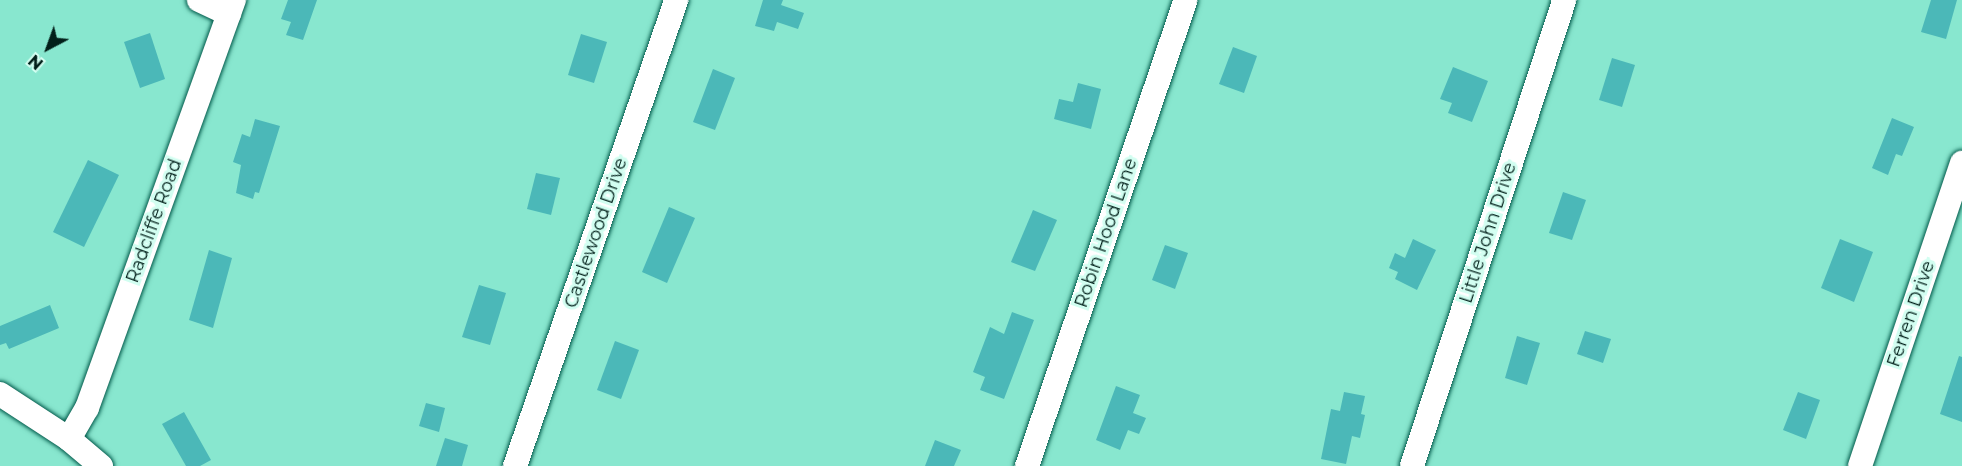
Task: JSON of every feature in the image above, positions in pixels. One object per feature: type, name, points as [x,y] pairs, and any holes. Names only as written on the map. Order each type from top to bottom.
[{"type":"street","points":[[199,0],[231,7]]},
{"type":"street","name":"Castlewood Drive","points":[[515,466],[676,0]]},
{"type":"street","name":"Robin Hood Lane","points":[[1027,466],[1186,0]]},
{"type":"street","name":"Little John Drive","points":[[1412,466],[1564,0]]},
{"type":"street","name":"Radcliffe Road","points":[[69,439],[87,408],[231,7]]},
{"type":"street","name":"Ferren Drive","points":[[1860,466],[1962,163]]},
{"type":"street","points":[[0,394],[69,439],[101,466]]},
{"type":"building","points":[[288,0],[317,0],[303,40],[286,35],[291,22],[281,19]]},
{"type":"building","points":[[763,0],[783,0],[781,5],[804,13],[798,29],[777,22],[774,31],[755,26]]},
{"type":"building","points":[[1931,0],[1957,0],[1946,39],[1921,32]]},
{"type":"building","points":[[150,33],[165,79],[140,88],[124,42]]},
{"type":"building","points":[[581,34],[607,42],[594,83],[568,75]]},
{"type":"building","points":[[1233,47],[1257,56],[1244,93],[1219,84]]},
{"type":"building","points":[[1612,58],[1635,65],[1622,107],[1599,100]]},
{"type":"building","points":[[1453,67],[1488,81],[1472,122],[1448,113],[1452,103],[1440,99]]},
{"type":"building","points":[[713,69],[735,78],[715,130],[693,122]]},
{"type":"building","points":[[1078,83],[1101,89],[1091,129],[1054,119],[1059,99],[1073,102]]},
{"type":"building","points":[[1892,118],[1914,127],[1902,156],[1896,154],[1888,175],[1872,168]]},
{"type":"building","points":[[255,119],[280,126],[259,193],[255,192],[253,199],[236,193],[241,165],[233,162],[242,134],[250,137]]},
{"type":"building","points":[[88,160],[119,175],[84,247],[53,232]]},
{"type":"building","points":[[536,173],[560,178],[551,215],[527,209]]},
{"type":"building","points":[[1563,192],[1586,200],[1572,240],[1549,233]]},
{"type":"building","points":[[669,207],[695,218],[667,283],[642,272]]},
{"type":"building","points":[[1033,210],[1057,220],[1035,271],[1011,262]]},
{"type":"building","points":[[1413,239],[1436,250],[1417,290],[1395,279],[1398,272],[1389,268],[1395,253],[1405,258]]},
{"type":"building","points":[[1840,239],[1873,252],[1854,302],[1821,288]]},
{"type":"building","points":[[1165,245],[1188,253],[1175,289],[1152,280]]},
{"type":"building","points":[[209,250],[232,258],[213,328],[189,320]]},
{"type":"building","points":[[479,285],[506,293],[490,345],[462,337]]},
{"type":"building","points":[[50,305],[59,328],[9,349],[6,343],[0,345],[0,326]]},
{"type":"building","points":[[1012,312],[1034,320],[1004,399],[980,390],[985,377],[973,372],[990,327],[1004,334]]},
{"type":"building","points":[[1585,331],[1611,339],[1603,363],[1577,354]]},
{"type":"building","points":[[1517,336],[1540,343],[1527,385],[1505,378]]},
{"type":"building","points":[[615,341],[639,350],[621,399],[597,390]]},
{"type":"building","points":[[1959,356],[1962,357],[1962,422],[1940,414]]},
{"type":"building","points":[[1116,386],[1140,395],[1133,413],[1146,418],[1139,434],[1128,430],[1120,450],[1096,440]]},
{"type":"building","points":[[1344,392],[1365,396],[1361,414],[1365,415],[1360,438],[1352,436],[1346,464],[1321,459],[1331,409],[1340,411]]},
{"type":"building","points":[[1798,392],[1820,400],[1806,439],[1783,430]]},
{"type":"building","points":[[426,403],[445,408],[439,432],[419,426]]},
{"type":"building","points":[[184,412],[211,460],[200,466],[186,466],[162,424]]},
{"type":"building","points":[[445,438],[468,445],[462,466],[436,466]]},
{"type":"building","points":[[935,440],[961,450],[954,466],[925,466]]}]
